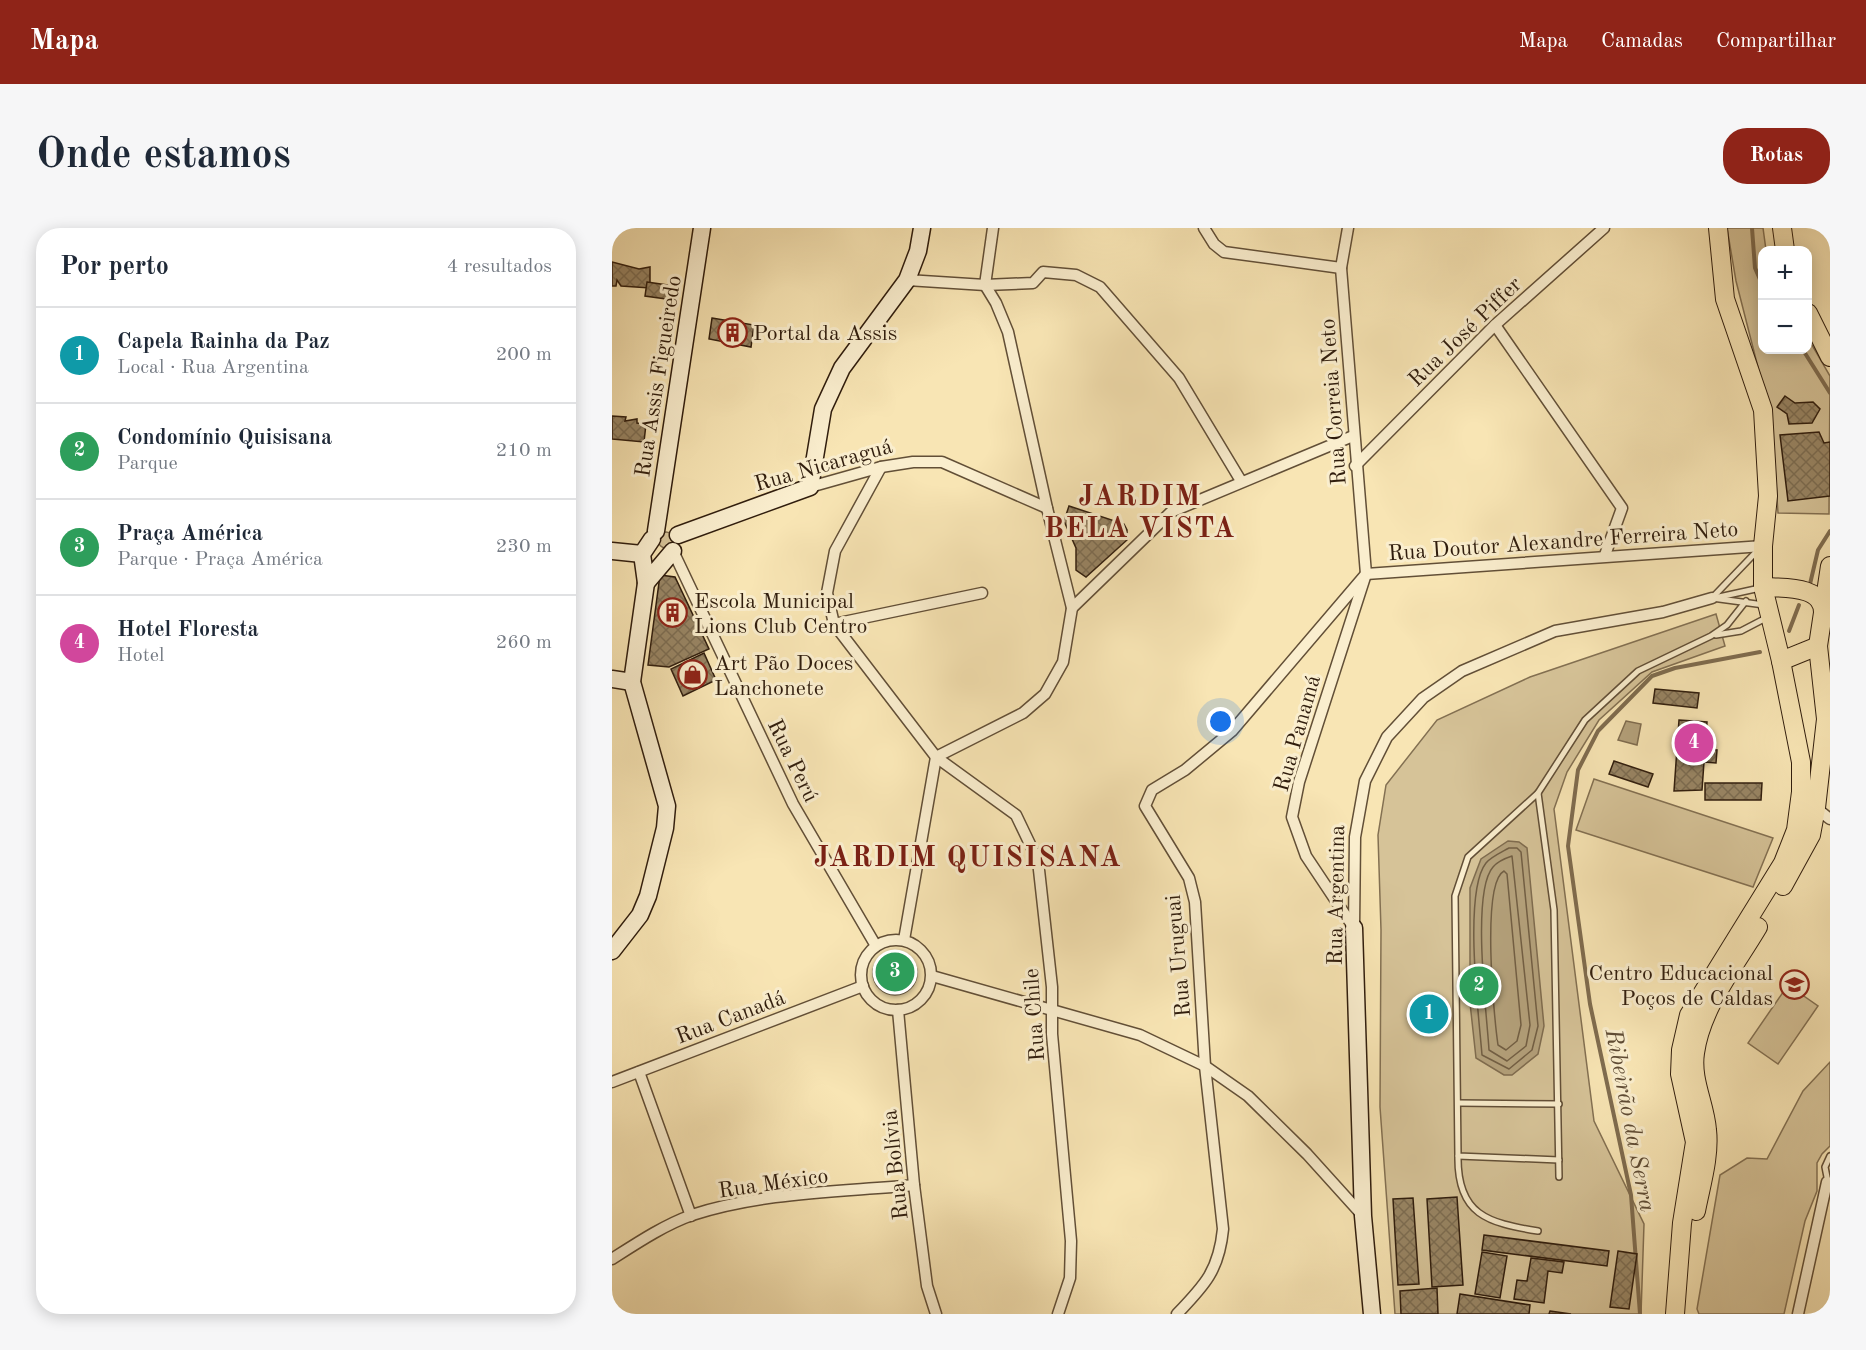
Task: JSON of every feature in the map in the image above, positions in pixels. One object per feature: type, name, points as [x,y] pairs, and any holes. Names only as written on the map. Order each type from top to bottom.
[{"type":"main road","points":[[1675,1314],[1682,1223],[1695,1142],[1680,1074],[1681,1050],[1689,1015],[1778,872],[1796,830],[1801,762],[1781,661],[1766,603],[1763,546],[1768,496],[1763,410],[1725,299],[1718,228]]},
{"type":"main road","points":[[1782,228],[1784,246]]},
{"type":"main road","points":[[1812,321],[1830,357]]},
{"type":"main road","points":[[1823,620],[1830,566]]},
{"type":"main road","points":[[1686,1314],[1689,1247],[1708,1144],[1707,1127],[1696,1082],[1697,1045],[1708,1011],[1801,856],[1823,813],[1828,718],[1824,608],[1808,592],[1791,588],[1766,603]]},
{"type":"main road","points":[[1781,661],[1824,644]]},
{"type":"main road","points":[[1792,725],[1826,744]]},
{"type":"street","name":"Rua Assis Figueiredo","points":[[654,535],[702,228]]},
{"type":"street","points":[[810,487],[823,409],[842,368],[908,280],[918,251],[922,228]]},
{"type":"street","points":[[904,940],[936,757],[1023,713],[1045,694],[1063,662],[1072,608],[1008,332],[996,303],[985,285],[993,228]]},
{"type":"street","points":[[1204,228],[1224,252],[1341,268]]},
{"type":"street","name":"Rua Correia Neto","points":[[1348,228],[1341,268],[1355,466],[1366,574]]},
{"type":"street","name":"Rua José Piffer","points":[[1355,466],[1495,325],[1604,228]]},
{"type":"street","points":[[908,280],[985,285],[1033,284],[1043,272],[1076,275],[1100,287],[1179,378],[1241,481]]},
{"type":"street","points":[[1495,325],[1622,508],[1605,555]]},
{"type":"street","points":[[1072,608],[1171,512],[1353,436]]},
{"type":"street","name":"Rua Nicaraguá","points":[[676,543],[810,487],[881,467],[913,462],[942,462],[1047,508]]},
{"type":"street","points":[[881,467],[836,551],[827,593],[834,624],[982,593]]},
{"type":"street","points":[[612,951],[640,915],[648,896],[665,828],[667,806],[632,682],[646,583],[642,554],[662,527],[670,527],[676,543]]},
{"type":"street","points":[[654,535],[657,551],[665,554],[676,543]]},
{"type":"street","points":[[646,583],[676,543]]},
{"type":"street","name":"Rua Perú","points":[[676,543],[793,804],[876,946]]},
{"type":"street","name":"Rua Doutor Alexandre Ferreira Neto","points":[[1366,574],[1605,555],[1763,546]]},
{"type":"street","points":[[612,551],[642,554]]},
{"type":"street","name":"Rua Panamá","points":[[1354,928],[1306,856],[1292,818],[1299,782],[1366,574]]},
{"type":"street","name":"Rua Uruguai","points":[[1178,1314],[1203,1286],[1220,1256],[1223,1229],[1205,1066],[1195,902],[1189,878],[1145,806],[1152,790],[1185,770],[1232,731],[1366,574]]},
{"type":"street","name":"Rua Argentina","points":[[1372,1314],[1363,1216],[1354,928],[1355,837],[1365,781],[1387,737],[1423,698],[1462,671],[1555,631],[1663,612],[1712,598]]},
{"type":"street","name":"Rua Chile","points":[[834,624],[936,757],[1016,815],[1030,840],[1038,861],[1052,987],[1052,1012],[1071,1241],[1070,1278],[1058,1314]]},
{"type":"street","points":[[612,679],[632,682]]},
{"type":"street","points":[[904,940],[921,949],[927,957],[932,976],[925,996],[917,1003],[898,1010],[876,1004],[863,986],[863,964],[876,946],[884,941],[904,940]]},
{"type":"street","points":[[932,976],[1052,1012],[1140,1035],[1205,1066],[1248,1096],[1307,1154],[1363,1216]]},
{"type":"street","name":"Rua Canadá","points":[[612,1082],[863,986]]},
{"type":"street","name":"Rua Bolívia","points":[[898,1010],[927,1286],[936,1314]]},
{"type":"street","points":[[639,1072],[691,1216]]},
{"type":"street","points":[[1798,1314],[1829,1184]]},
{"type":"street","name":"Rua México","points":[[612,1259],[660,1230],[691,1216],[741,1202],[915,1185]]},
{"type":"lane","name":"Rua Argentina","points":[[1712,598],[1763,546]]},
{"type":"lane","name":"Rua Argentina","points":[[1712,598],[1766,603]]},
{"type":"lane","name":"Rua Argentina","points":[[1712,598],[1766,603]]},
{"type":"lane","points":[[1538,1230],[1497,1224],[1470,1205],[1461,1189],[1458,1156],[1454,984],[1455,896],[1468,857],[1538,793],[1585,720],[1638,671],[1711,636],[1727,625],[1746,601]]},
{"type":"lane","points":[[1711,636],[1741,631],[1766,603]]},
{"type":"lane","points":[[1538,793],[1554,910],[1559,1177]]},
{"type":"lane","points":[[1458,1103],[1559,1104]]},
{"type":"lane","points":[[1458,1156],[1559,1160]]},
{"type":"lane","points":[[1829,1184],[1824,1167],[1830,1156]]},
{"type":"shaded area","points":[[1727,228],[1763,228],[1765,246],[1758,246],[1758,354],[1812,354],[1812,345],[1830,376],[1829,514],[1778,513],[1772,422],[1736,281]]},
{"type":"shaded area","points":[[663,532],[669,532],[674,540],[672,546],[663,548],[658,543],[658,537]]},
{"type":"shaded area","points":[[1716,614],[1725,646],[1652,672],[1599,720],[1567,772],[1554,809],[1594,1121],[1644,1224],[1641,1314],[1395,1314],[1380,1107],[1381,930],[1378,835],[1386,785],[1437,720],[1530,677]]},
{"type":"shaded area","points":[[1594,779],[1773,838],[1753,887],[1576,830]]},
{"type":"shaded area","points":[[895,951],[910,958],[917,973],[910,988],[895,995],[880,988],[873,973],[880,958]]},
{"type":"shaded area","points":[[1788,985],[1818,1006],[1778,1064],[1748,1043]]},
{"type":"shaded area","points":[[1830,1062],[1830,1146],[1817,1163],[1817,1191],[1805,1221],[1784,1314],[1699,1314],[1697,1309],[1720,1175],[1747,1158],[1767,1159],[1803,1091]]},
{"type":"water","points":[[1626,721],[1641,724],[1637,745],[1618,740]]},
{"type":"water","points":[[1508,841],[1519,842],[1527,848],[1544,1026],[1538,1054],[1512,1075],[1504,1075],[1476,1058],[1470,1003],[1470,888],[1481,859]]},
{"type":"building","points":[[612,262],[639,269],[650,267],[650,288],[621,286],[617,280],[616,286],[612,286]]},
{"type":"building","points":[[647,282],[674,286],[673,300],[645,296]]},
{"type":"building","name":"Portal da Assis","points":[[712,318],[754,325],[751,347],[709,339]]},
{"type":"building","points":[[1785,396],[1795,403],[1813,402],[1820,409],[1812,423],[1789,424],[1787,414],[1777,407]]},
{"type":"building","points":[[612,416],[626,417],[625,421],[637,419],[637,423],[646,424],[644,442],[612,439]]},
{"type":"building","points":[[1819,432],[1824,443],[1830,442],[1830,496],[1788,501],[1780,435]]},
{"type":"building","points":[[1069,506],[1124,524],[1127,530],[1127,540],[1086,577],[1076,570],[1076,548],[1064,521]]},
{"type":"building","name":"Escola Municipal Lions Club Centro","points":[[660,575],[675,577],[709,649],[669,667],[648,665]]},
{"type":"building","name":"Art Pão Doces Lanchonete","points":[[704,653],[716,680],[683,696],[671,669]]},
{"type":"building","points":[[1655,689],[1699,693],[1697,708],[1653,703]]},
{"type":"building","points":[[1679,720],[1707,722],[1705,749],[1717,750],[1716,763],[1704,762],[1702,790],[1674,791]]},
{"type":"building","points":[[1614,761],[1653,774],[1648,787],[1609,774]]},
{"type":"building","points":[[1705,783],[1762,783],[1761,800],[1705,800]]},
{"type":"building","points":[[1413,1008],[1445,1009],[1445,1020],[1413,1020]]},
{"type":"building","points":[[1457,1197],[1463,1285],[1432,1287],[1427,1199]]},
{"type":"building","points":[[1413,1198],[1419,1284],[1398,1285],[1393,1199]]},
{"type":"building","points":[[1484,1235],[1609,1251],[1607,1266],[1482,1250]]},
{"type":"building","points":[[1618,1251],[1637,1254],[1629,1309],[1610,1307]]},
{"type":"building","points":[[1482,1252],[1507,1256],[1500,1298],[1475,1294]]},
{"type":"building","points":[[1531,1258],[1564,1262],[1562,1273],[1548,1271],[1544,1303],[1514,1299],[1517,1280],[1527,1281]]},
{"type":"building","points":[[1437,1288],[1438,1314],[1401,1314],[1400,1291]]},
{"type":"building","points":[[1460,1294],[1530,1305],[1529,1314],[1457,1314]]},
{"type":"building","points":[[1550,1311],[1571,1314],[1549,1314]]},
{"type":"waterway","name":"Ribeirão da Serra","points":[[1752,228],[1755,268],[1758,275]]},
{"type":"waterway","name":"Ribeirão da Serra","points":[[1806,354],[1830,393]]},
{"type":"waterway","name":"Ribeirão da Serra","points":[[1810,584],[1818,550],[1830,531]]},
{"type":"waterway","name":"Ribeirão da Serra","points":[[1789,631],[1799,605]]},
{"type":"waterway","name":"Ribeirão da Serra","points":[[1640,1314],[1631,1195],[1590,1004],[1568,846],[1578,770],[1598,731],[1652,676],[1675,668],[1760,652]]},
{"type":"place","name":"Portal da Assis","points":[[732,332]]},
{"type":"place","name":"Escola Municipal Lions Club Centro","points":[[673,613]]},
{"type":"place","name":"Art Pão Doces Lanchonete","points":[[693,675]]},
{"type":"place","name":"Hotel Floresta","points":[[1694,743]]},
{"type":"place","name":"Praça América","points":[[895,972]]},
{"type":"place","name":"Centro Educacional Poços de Caldas","points":[[1794,985]]},
{"type":"place","name":"Condomínio Quisisana","points":[[1479,986]]},
{"type":"place","name":"Capela Rainha da Paz","points":[[1429,1014]]},
{"type":"district","name":"JARDIM BELA VISTA","points":[[1140,511]]},
{"type":"district","name":"JARDIM QUISISANA","points":[[968,856]]}]
